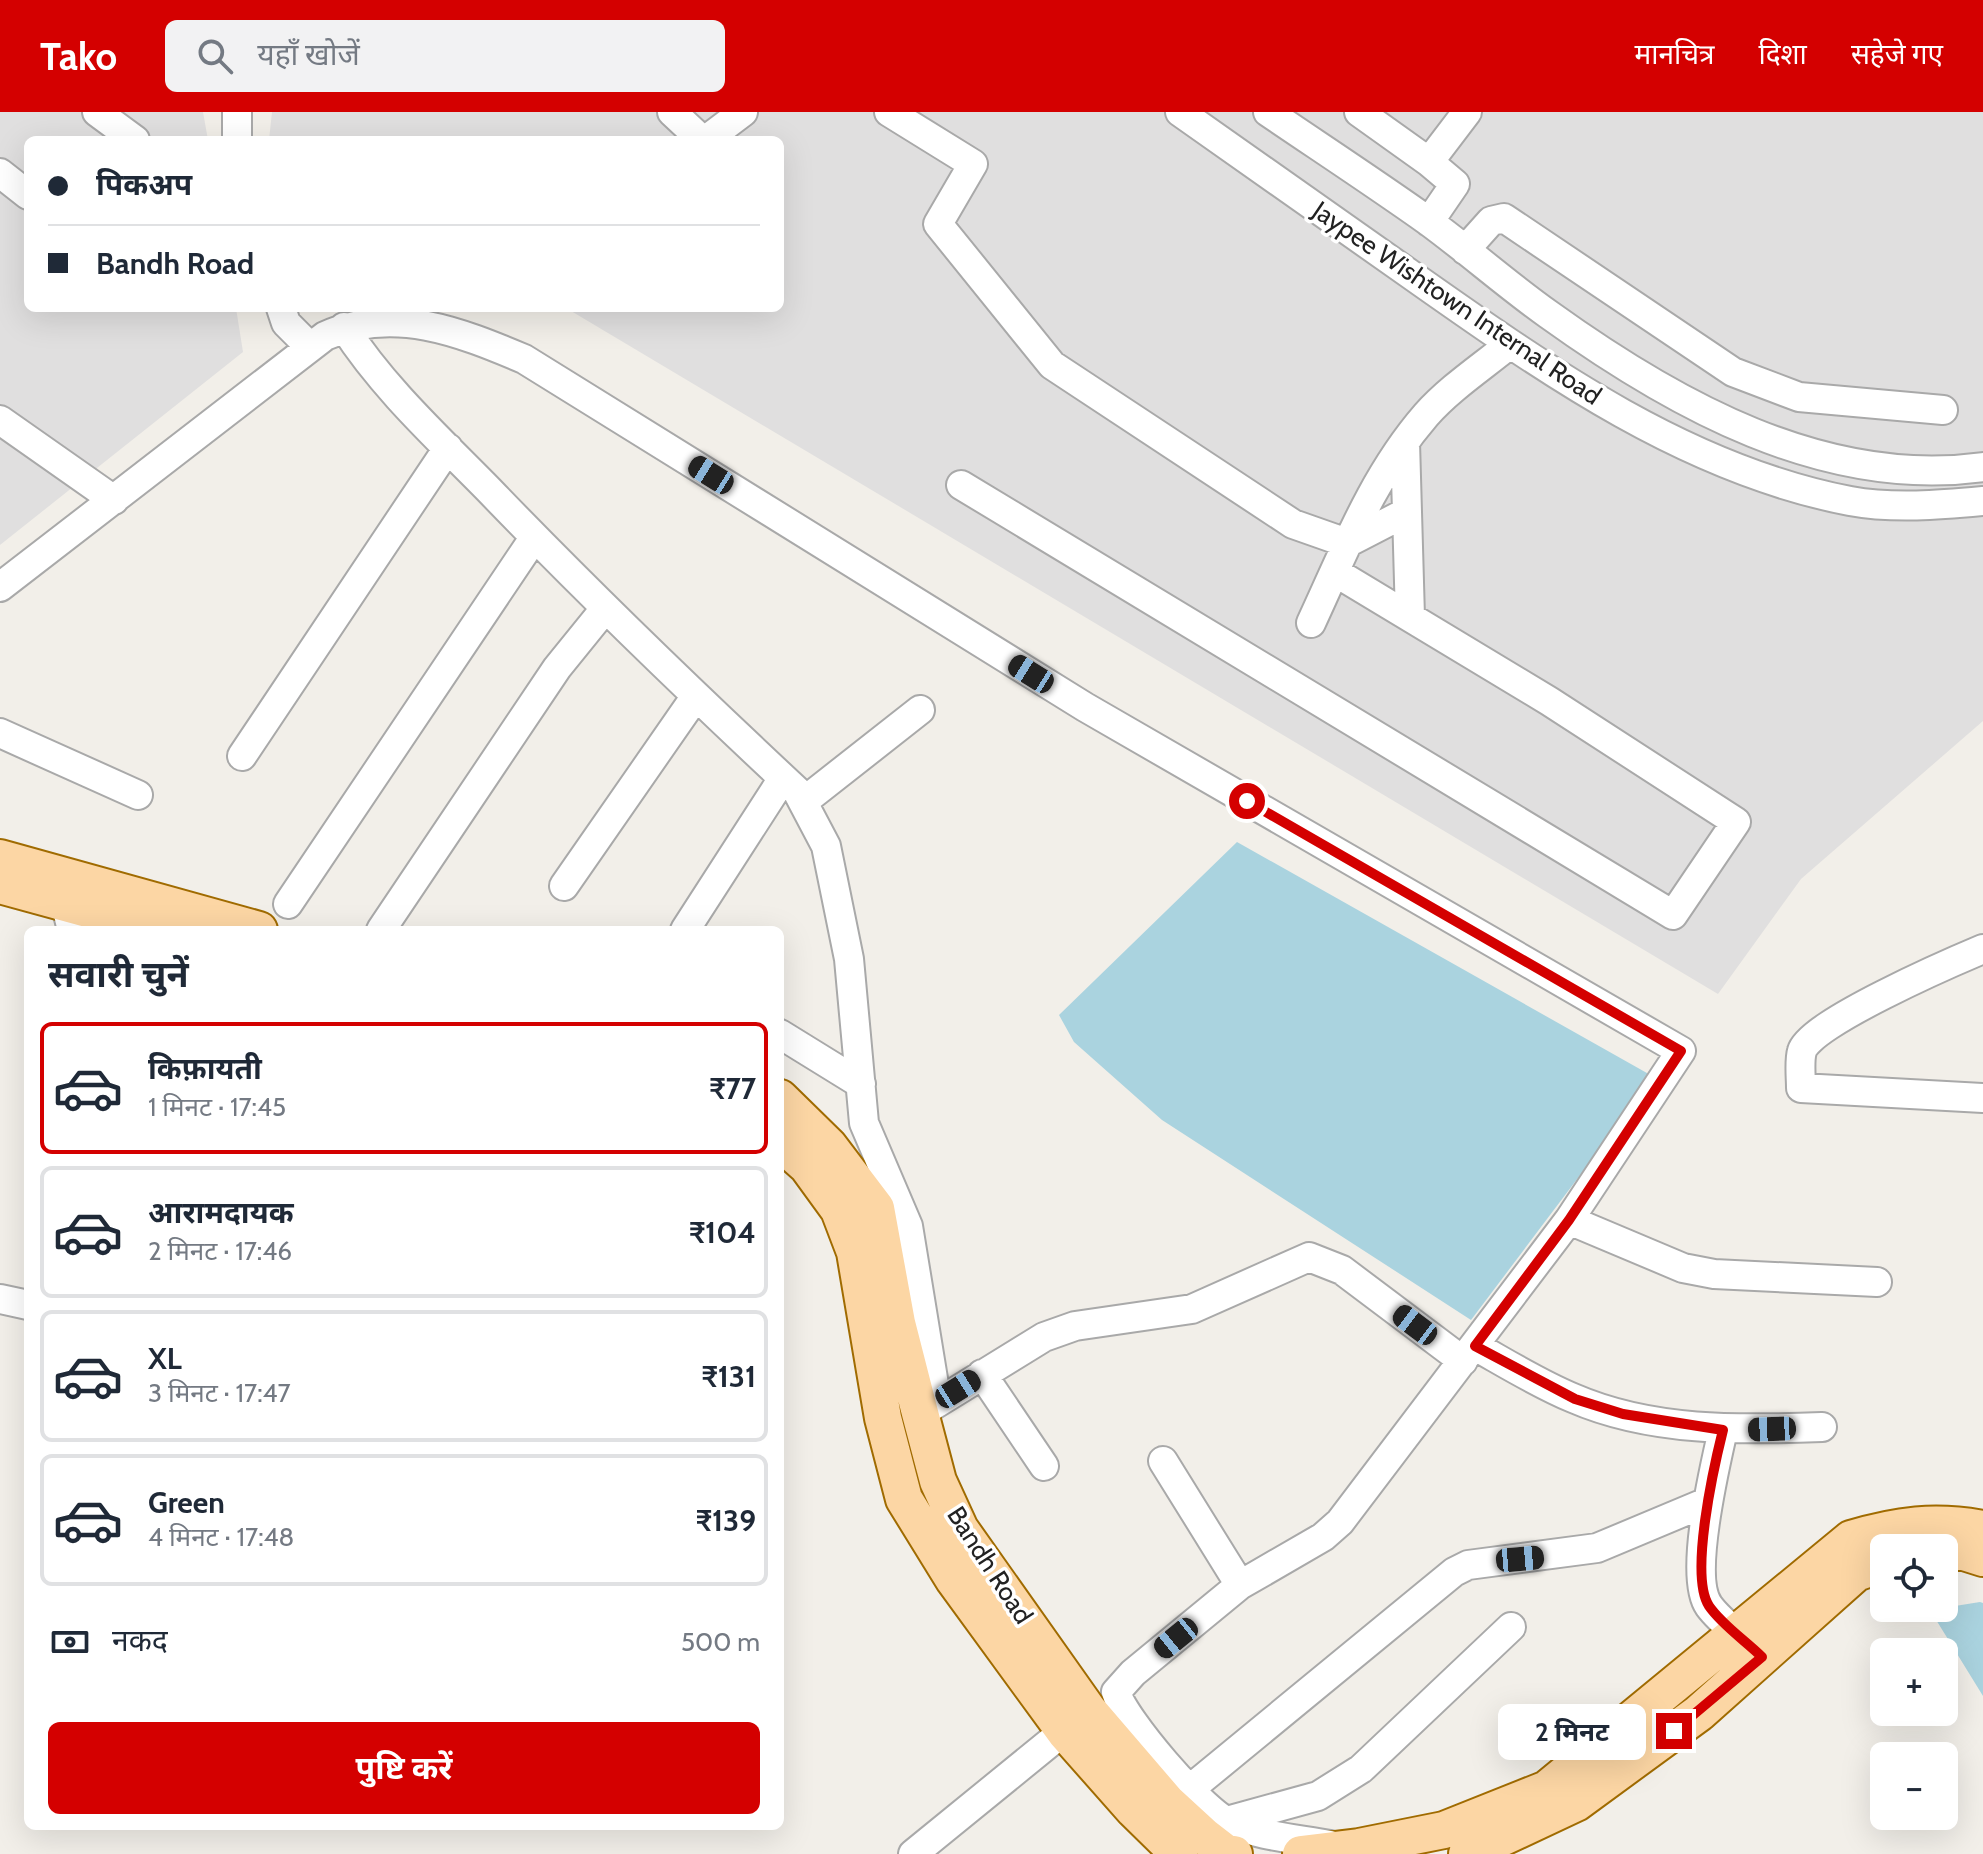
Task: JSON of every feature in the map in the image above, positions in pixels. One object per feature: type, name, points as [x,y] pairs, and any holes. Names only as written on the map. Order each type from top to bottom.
[{"type":"main road","points":[[0,858],[68,903],[231,926]]},
{"type":"main road","points":[[0,885],[150,926]]},
{"type":"main road","name":"Bandh Road","points":[[784,1102],[829,1146],[876,1208],[897,1323],[928,1408],[938,1481],[960,1529],[1134,1810],[1179,1854]]},
{"type":"main road","name":"Bandh Road","points":[[784,1146],[807,1166],[839,1210],[855,1252],[883,1418],[904,1499],[954,1580],[1077,1721],[1226,1853],[1230,1838]]},
{"type":"main road","points":[[904,1499],[938,1481]]},
{"type":"main road","points":[[1301,1854],[1346,1849],[1444,1830],[1547,1789],[1851,1539],[1895,1525],[1943,1522],[1983,1529]]},
{"type":"main road","points":[[1958,1552],[1983,1558]]},
{"type":"main road","points":[[1467,1854],[1576,1803],[1699,1713],[1856,1573],[1870,1568]]},
{"type":"street","points":[[97,112],[130,136]]},
{"type":"street","points":[[237,112],[237,136]]},
{"type":"street","points":[[672,112],[699,136]]},
{"type":"street","points":[[710,136],[743,112]]},
{"type":"street","points":[[889,112],[973,164],[938,224],[1052,365],[1293,524],[1347,543],[1407,512]]},
{"type":"street","name":"Jaypee Wishtown Internal Road","points":[[1180,112],[1510,344],[1611,408],[1697,450],[1775,482],[1853,501],[1934,506],[1983,501]]},
{"type":"street","name":"Jaypee Wishtown Internal Road","points":[[1268,112],[1429,222],[1548,314],[1635,371],[1724,421],[1790,447],[1876,468],[1950,472],[1983,467]]},
{"type":"street","points":[[1359,112],[1455,184],[1429,222]]},
{"type":"street","points":[[1429,162],[1467,112]]},
{"type":"street","points":[[0,173],[24,192]]},
{"type":"street","points":[[1465,250],[1491,221],[1504,218],[1733,372],[1799,397],[1943,410]]},
{"type":"street","points":[[282,312],[286,323],[310,347]]},
{"type":"street","points":[[0,587],[310,347],[344,327],[376,321],[419,324],[463,334],[524,359],[1085,707],[1681,1051],[1569,1220],[1340,1522],[1323,1537],[1240,1585],[1133,1673],[1116,1692],[1119,1702],[1149,1742],[1230,1838],[1346,1849]]},
{"type":"street","points":[[344,327],[374,369],[534,538],[604,610],[783,778],[803,802],[826,846],[849,959],[867,1137],[899,1201],[911,1236],[928,1408],[1044,1337],[1075,1326],[1192,1309],[1309,1257],[1326,1260],[1469,1354],[1575,1399],[1623,1414],[1723,1430],[1822,1427]]},
{"type":"street","points":[[1311,623],[1376,483],[1405,442],[1442,399],[1510,344]]},
{"type":"street","points":[[0,420],[114,500]]},
{"type":"street","points":[[1697,450],[1724,421]]},
{"type":"street","points":[[1405,442],[1410,617]]},
{"type":"street","points":[[242,756],[448,448]]},
{"type":"street","points":[[961,485],[1673,915],[1736,822],[1549,701],[1335,572]]},
{"type":"street","points":[[288,904],[534,538]]},
{"type":"street","points":[[384,926],[557,668],[604,610]]},
{"type":"street","points":[[564,886],[696,696]]},
{"type":"street","points":[[803,802],[920,710]]},
{"type":"street","points":[[0,733],[138,795]]},
{"type":"street","points":[[688,926],[783,778]]},
{"type":"street","points":[[1983,949],[1896,989],[1813,1033],[1802,1050],[1801,1088],[1983,1098]]},
{"type":"street","points":[[784,1036],[861,1084]]},
{"type":"street","points":[[1569,1220],[1683,1268],[1714,1274],[1877,1282]]},
{"type":"street","points":[[0,1299],[24,1304]]},
{"type":"street","points":[[982,1374],[1044,1466]]},
{"type":"street","points":[[1723,1430],[1707,1502],[1703,1589],[1708,1605],[1762,1657]]},
{"type":"street","points":[[1163,1461],[1240,1585]]},
{"type":"street","points":[[1190,1789],[1454,1572],[1468,1565],[1597,1548],[1707,1502]]},
{"type":"street","points":[[1230,1838],[1318,1796],[1361,1769],[1511,1627]]},
{"type":"street","points":[[913,1854],[949,1821],[1077,1721]]},
{"type":"shaded area","points":[[0,112],[203,112],[207,136],[24,136],[24,312],[237,312],[243,352],[0,545]]},
{"type":"shaded area","points":[[272,112],[1983,112],[1983,721],[1801,879],[1718,994],[573,312],[784,312],[784,136],[269,136]]},
{"type":"water","points":[[1237,842],[1654,1077],[1471,1320],[1162,1120],[1074,1042],[1059,1015]]},
{"type":"water","points":[[1983,1603],[1983,1696],[1958,1655],[1958,1638],[1947,1638],[1937,1622],[1958,1622],[1958,1606]]},
{"type":"route","points":[[1247,801],[1681,1051],[1569,1220],[1475,1346],[1575,1399],[1623,1414],[1723,1430],[1707,1502],[1703,1589],[1708,1605],[1762,1657],[1674,1731]]}]
